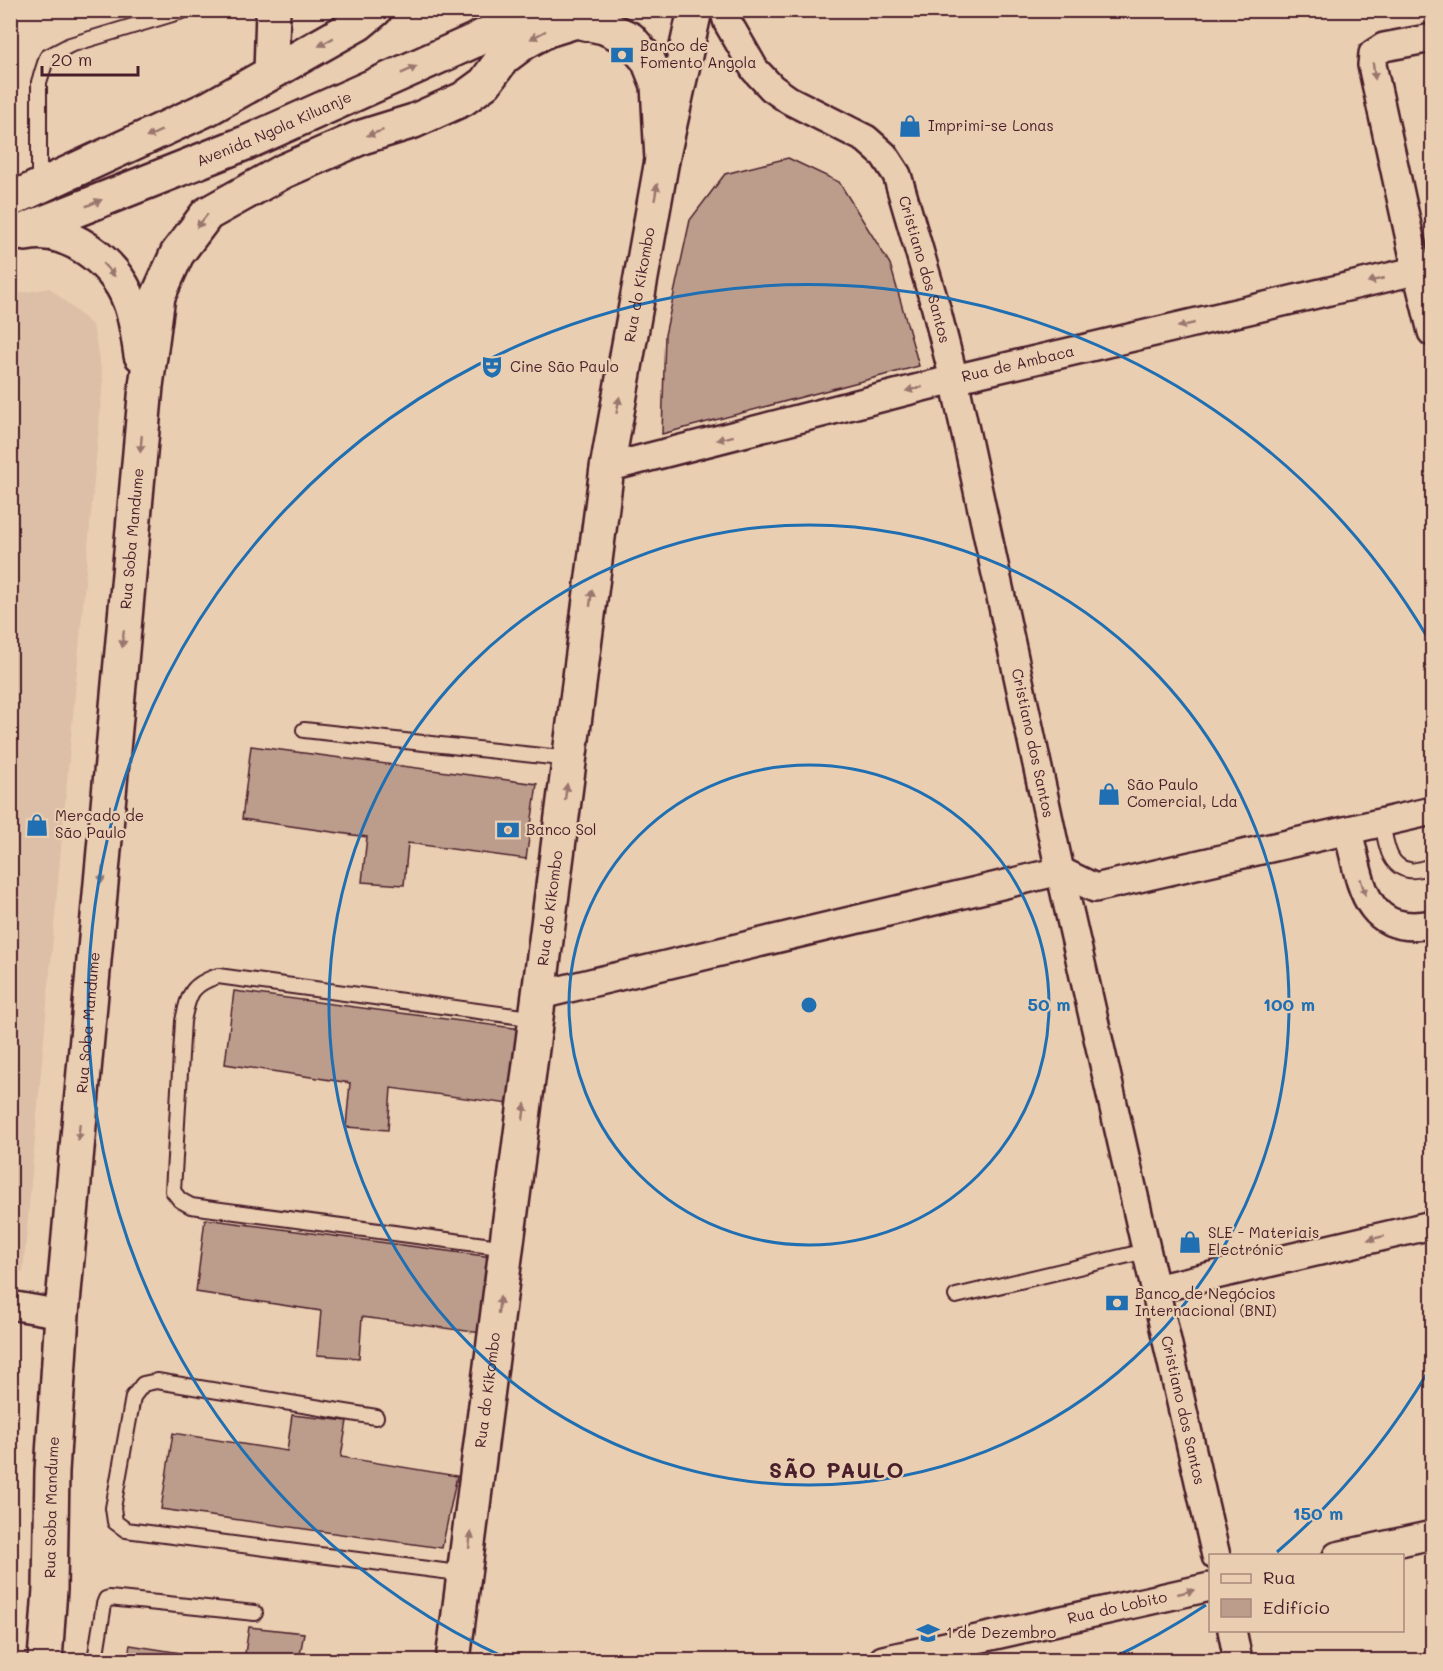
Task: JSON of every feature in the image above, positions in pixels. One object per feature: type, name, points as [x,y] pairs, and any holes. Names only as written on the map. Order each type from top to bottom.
[{"type":"main road","points":[[271,73],[273,10]]},
{"type":"main road","points":[[25,194],[209,108],[358,24],[375,10]]},
{"type":"main road","name":"Avenida Ngola Kiluanje","points":[[14,236],[248,142],[476,40],[534,10]]},
{"type":"main road","points":[[662,160],[696,10]]},
{"type":"main road","points":[[146,386],[158,296],[177,254],[207,214],[284,171],[362,137],[414,121],[463,99],[485,83],[503,58],[523,43],[547,30],[576,21],[604,27],[630,39],[648,60],[658,85],[662,160]]},
{"type":"main road","name":"Rua do Kikombo","points":[[453,1660],[466,1575],[607,468],[662,160]]},
{"type":"main road","points":[[14,236],[35,232],[65,236],[92,252],[114,274],[132,307],[146,386]]},
{"type":"main road","name":"Rua Soba Mandume","points":[[45,1660],[50,1589],[52,1471],[62,1314],[146,386]]},
{"type":"street","name":"Cristiano dos Santos","points":[[724,10],[728,23],[755,70],[772,88],[789,100],[866,139],[884,155],[897,175],[954,379],[1060,871],[1216,1554]]},
{"type":"street","points":[[1432,38],[1384,46],[1373,54],[1372,65],[1425,269],[1432,332]]},
{"type":"street","name":"Rua de Ambaca","points":[[607,468],[954,379],[1425,269]]},
{"type":"street","points":[[539,1007],[1060,871],[1095,888],[1432,812]]},
{"type":"street","points":[[1348,831],[1365,894],[1377,914],[1394,924],[1420,926],[1432,924]]},
{"type":"street","points":[[1155,1289],[1432,1225]]},
{"type":"street","points":[[10,1305],[62,1314]]},
{"type":"street","points":[[1347,1554],[1432,1535]]},
{"type":"street","name":"Rua do Lobito","points":[[883,1660],[1209,1587]]},
{"type":"street","points":[[1232,1632],[1239,1660]]},
{"type":"lane","points":[[25,194],[39,82],[47,57],[70,45],[186,10]]},
{"type":"lane","points":[[304,730],[570,759]]},
{"type":"lane","points":[[1382,823],[1390,855],[1397,866],[1410,871],[1432,866]]},
{"type":"lane","points":[[507,1248],[191,1206],[180,1200],[173,1191],[183,1021],[188,995],[201,981],[218,976],[539,1007]]},
{"type":"lane","points":[[956,1296],[1146,1251]]},
{"type":"lane","points":[[376,1417],[157,1381],[144,1384],[133,1397],[113,1508],[115,1522],[126,1530],[466,1575]]},
{"type":"lane","points":[[95,1660],[104,1604],[109,1598],[255,1613]]},
{"type":"shaded area","name":"Mercado de São Paulo","points":[[50,288],[93,326],[103,380],[23,1272],[10,1269],[10,295]]},
{"type":"building","points":[[788,158],[839,182],[890,264],[919,366],[662,434],[665,335],[690,220],[725,174]]},
{"type":"building","points":[[251,746],[537,784],[526,859],[408,843],[404,885],[362,882],[367,837],[242,819]]},
{"type":"building","points":[[234,991],[521,1029],[509,1104],[391,1088],[388,1130],[346,1127],[350,1083],[225,1064]]},
{"type":"building","points":[[205,1219],[492,1257],[481,1333],[362,1317],[359,1358],[317,1355],[321,1311],[196,1292]]},
{"type":"building","points":[[292,1415],[347,1421],[341,1457],[457,1476],[442,1548],[161,1509],[173,1433],[287,1451]]},
{"type":"building","points":[[249,1627],[304,1633],[299,1660],[244,1660]]},
{"type":"building","points":[[130,1645],[225,1660],[127,1660]]},
{"type":"place","name":"Banco de Fomento Angola","points":[[622,55]]},
{"type":"place","name":"Imprimi-se Lonas","points":[[910,126]]},
{"type":"place","name":"Cine São Paulo","points":[[492,367]]},
{"type":"place","name":"São Paulo Comercial, Lda","points":[[1109,794]]},
{"type":"place","name":"Mercado de São Paulo","points":[[37,825]]},
{"type":"place","name":"Banco Sol","points":[[508,830]]},
{"type":"place","name":"SLE - Materiais Electrónic","points":[[1190,1242]]},
{"type":"place","name":"Banco de Negócios Internacional (BNI)","points":[[1117,1303]]},
{"type":"place","name":"1 de Dezembro","points":[[928,1633]]},
{"type":"district","name":"SÃO PAULO","points":[[837,1471]]}]
